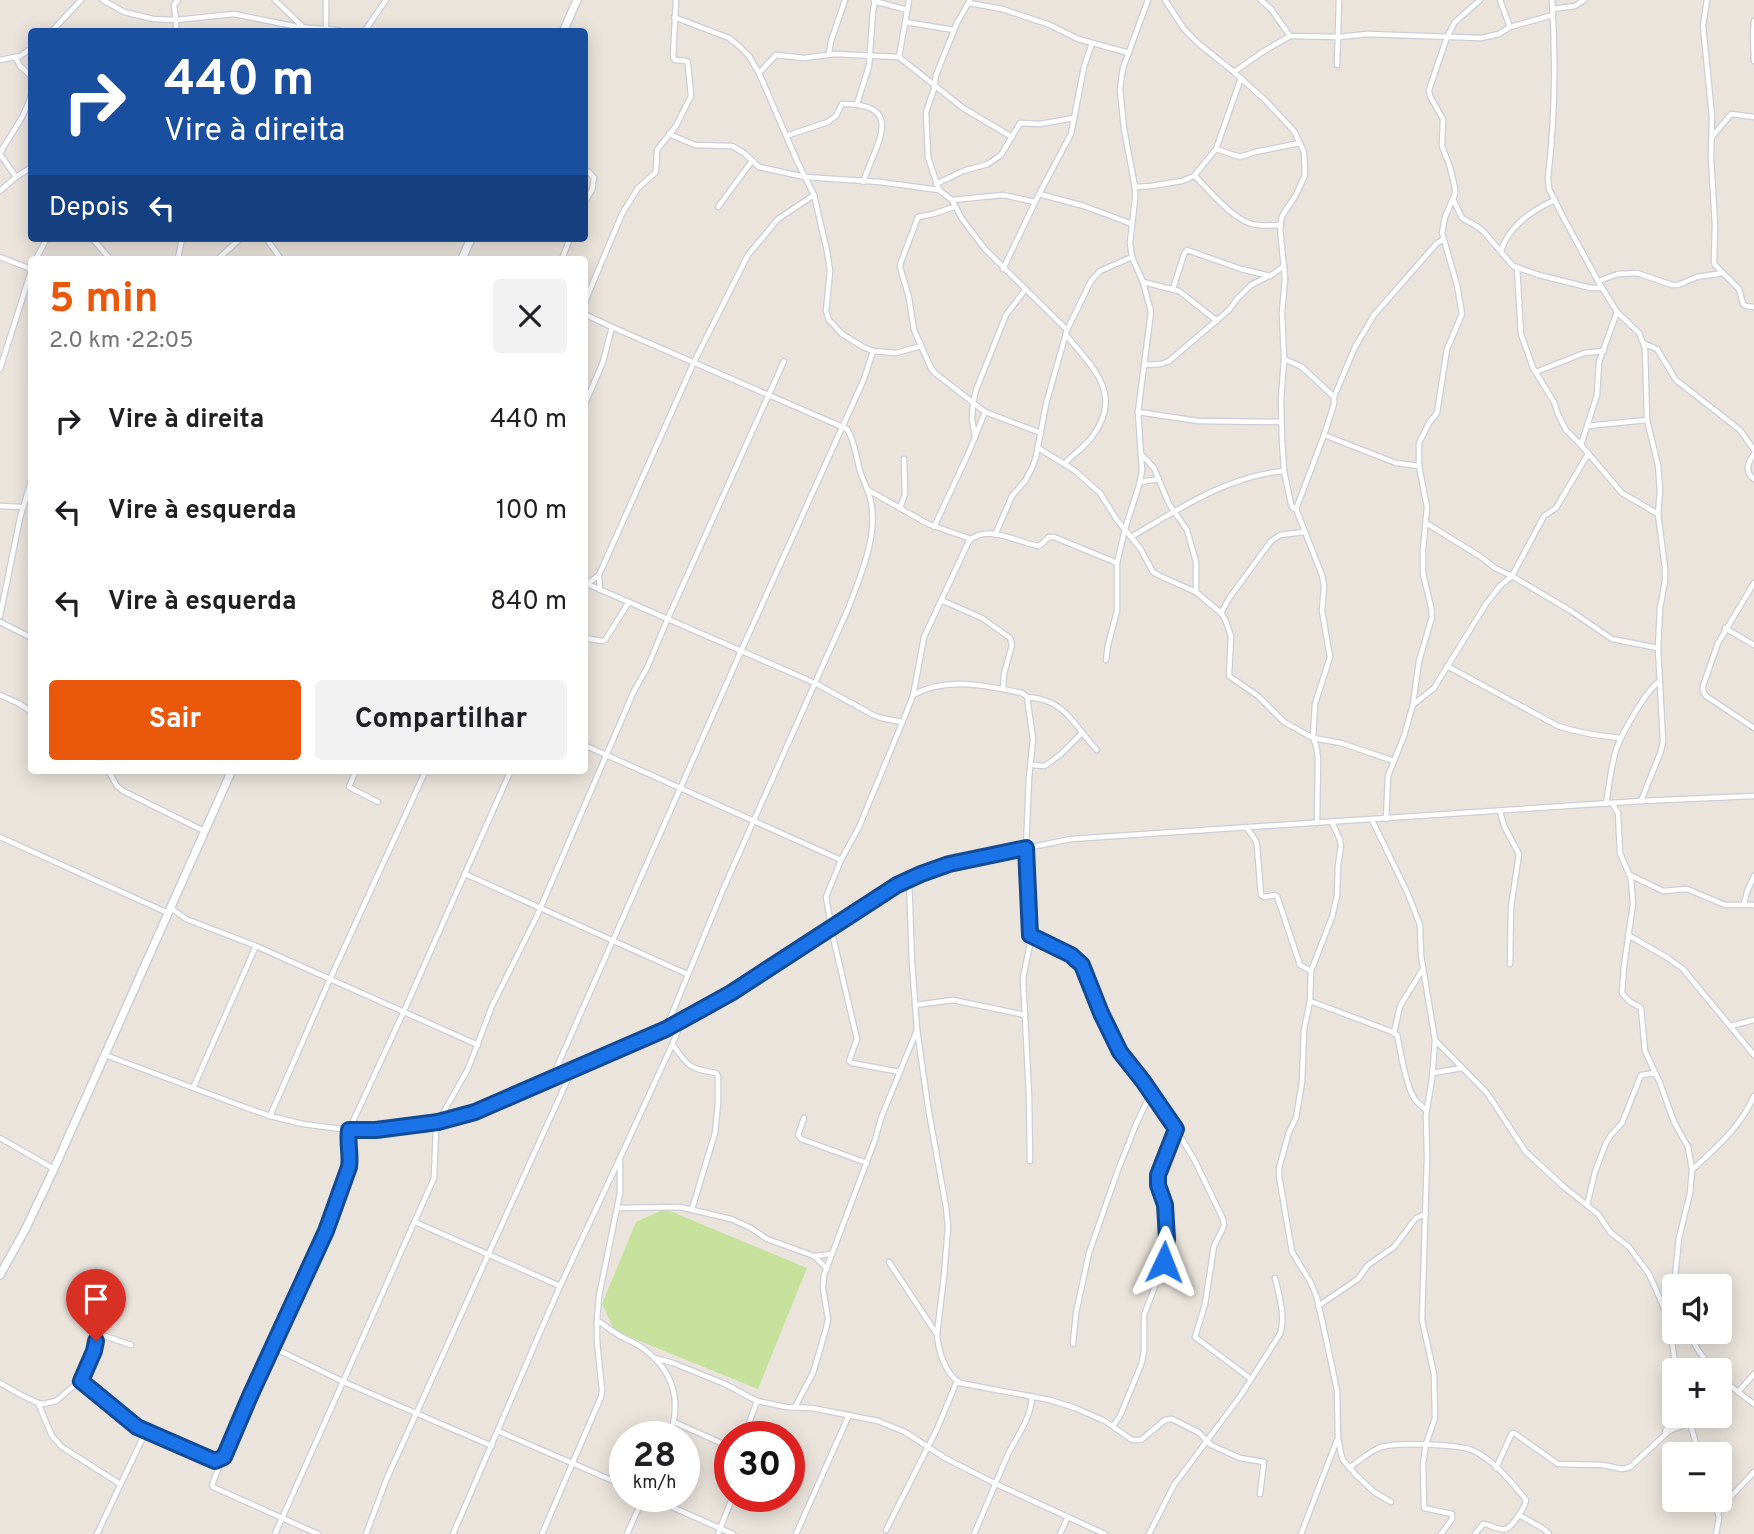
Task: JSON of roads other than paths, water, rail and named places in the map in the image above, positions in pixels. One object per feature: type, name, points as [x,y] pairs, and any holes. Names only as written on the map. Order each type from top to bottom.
[{"type":"main road","points":[[565,28],[577,0]]},
{"type":"main road","points":[[0,1275],[54,1169],[230,774]]},
{"type":"street","points":[[55,28],[81,0]]},
{"type":"street","points":[[103,0],[138,17],[176,20],[233,14],[299,28],[326,28],[326,0]]},
{"type":"street","points":[[176,28],[174,5],[178,0]]},
{"type":"street","points":[[275,0],[299,28]]},
{"type":"street","points":[[367,28],[386,0]]},
{"type":"street","points":[[588,295],[622,214],[638,188],[656,172],[657,150],[680,120],[692,93],[687,61],[675,60],[673,57],[676,0]]},
{"type":"street","points":[[829,54],[845,0]]},
{"type":"street","points":[[899,57],[909,0]]},
{"type":"street","points":[[1106,660],[1116,611],[1117,563],[1142,470],[1138,412],[1151,317],[1130,243],[1135,187],[1120,89],[1121,77],[1148,0]]},
{"type":"street","points":[[1165,0],[1184,29],[1266,101],[1294,131],[1304,152],[1304,174],[1280,225],[1285,278],[1281,422],[1284,471],[1291,504],[1293,509],[1296,509],[1324,581],[1322,611],[1330,657],[1315,704],[1313,738],[1318,759],[1317,823]]},
{"type":"street","points":[[1261,0],[1271,9],[1290,36]]},
{"type":"street","points":[[1337,65],[1339,0]]},
{"type":"street","points":[[1386,819],[1387,783],[1413,704],[1419,661],[1432,618],[1423,574],[1426,497],[1419,467],[1419,443],[1437,413],[1447,349],[1462,314],[1442,233],[1455,188],[1442,146],[1443,119],[1429,93],[1447,37],[1455,22],[1480,0]]},
{"type":"street","points":[[1500,0],[1510,27]]},
{"type":"street","points":[[1552,0],[1555,95],[1548,183],[1602,288],[1617,312],[1639,333],[1644,344],[1647,420],[1658,465],[1658,514],[1665,568],[1658,648],[1663,741],[1641,802]]},
{"type":"street","points":[[1234,72],[1290,36],[1339,37],[1367,34],[1481,38],[1575,6],[1584,0]]},
{"type":"street","points":[[1707,0],[1703,26],[1712,116],[1716,225],[1714,262],[1738,289],[1744,304],[1754,307]]},
{"type":"street","points":[[857,104],[869,66],[874,1],[907,10]]},
{"type":"street","points":[[1064,464],[1093,436],[1104,415],[1104,386],[1066,332],[977,241],[951,200],[939,190],[928,157],[926,112],[936,75],[954,30],[969,2],[1036,20],[1092,43],[1129,54]]},
{"type":"street","points":[[674,17],[729,38],[740,47],[759,73],[814,195],[830,271],[826,311],[829,320],[842,334],[873,351],[896,353],[921,346]]},
{"type":"street","points":[[1754,21],[1754,61]]},
{"type":"street","points":[[905,22],[954,30]]},
{"type":"street","points":[[1003,269],[1057,157],[1069,139],[1084,67],[1092,43]]},
{"type":"street","points":[[0,60],[16,58],[28,50]]},
{"type":"street","points":[[759,73],[776,55],[804,58],[829,54],[899,57],[963,108],[1012,136]]},
{"type":"street","points":[[16,58],[28,73]]},
{"type":"street","points":[[1135,187],[1182,181],[1194,176],[1216,149],[1241,78]]},
{"type":"street","points":[[786,136],[828,122],[836,116],[842,104],[857,104],[878,113],[883,123],[881,134],[863,182]]},
{"type":"street","points":[[16,177],[0,153],[28,110]]},
{"type":"street","points":[[1711,138],[1731,114],[1754,117]]},
{"type":"street","points":[[936,184],[963,171],[988,164],[1001,155],[1020,123],[1040,124],[1074,118]]},
{"type":"street","points":[[669,134],[695,145],[732,146],[760,167],[805,177],[939,190]]},
{"type":"street","points":[[1216,149],[1240,157],[1300,143]]},
{"type":"street","points":[[718,207],[752,161]]},
{"type":"street","points":[[0,191],[28,170]]},
{"type":"street","points":[[588,172],[594,178],[588,196]]},
{"type":"street","points":[[1194,176],[1227,208],[1244,220],[1258,226],[1280,225]]},
{"type":"street","points":[[1039,194],[1132,224]]},
{"type":"street","points":[[600,590],[599,575],[694,362],[752,248],[778,219],[814,195]]},
{"type":"street","points":[[951,200],[1003,195],[1035,202]]},
{"type":"street","points":[[1454,199],[1462,218],[1478,227],[1513,265],[1539,275],[1602,288]]},
{"type":"street","points":[[1500,252],[1507,235],[1521,221],[1539,207],[1555,200]]},
{"type":"street","points":[[954,207],[918,217],[901,261],[914,330],[935,373],[973,404],[985,412],[1041,433]]},
{"type":"street","points":[[1296,509],[1354,347],[1374,315],[1437,243],[1443,240]]},
{"type":"street","points":[[95,242],[107,256]]},
{"type":"street","points":[[222,256],[238,242]]},
{"type":"street","points":[[1173,289],[1187,250],[1270,276]]},
{"type":"street","points":[[0,257],[28,268]]},
{"type":"street","points":[[995,535],[1012,496],[1032,468],[1066,332],[1094,276],[1132,257]]},
{"type":"street","points":[[1144,365],[1166,363],[1229,310],[1251,285],[1284,266]]},
{"type":"street","points":[[1517,267],[1521,334],[1530,360],[1554,402],[1566,430],[1622,493],[1658,514]]},
{"type":"street","points":[[1598,281],[1618,274],[1637,273],[1665,284],[1678,285],[1697,277],[1723,273]]},
{"type":"street","points":[[0,369],[28,279]]},
{"type":"street","points":[[1143,282],[1184,293],[1217,321]]},
{"type":"street","points":[[975,437],[972,425],[976,390],[1006,315],[1026,290]]},
{"type":"street","points":[[1581,445],[1597,395],[1599,362],[1617,312]]},
{"type":"street","points":[[588,316],[842,425],[851,435],[871,500],[872,529],[863,568],[848,609],[687,974],[666,1029]]},
{"type":"street","points":[[588,398],[603,362],[612,327]]},
{"type":"street","points":[[1644,344],[1657,349],[1676,380],[1740,430],[1754,452],[1748,470],[1754,479]]},
{"type":"street","points":[[551,1079],[864,379],[873,351]]},
{"type":"street","points":[[1536,372],[1584,353],[1604,351]]},
{"type":"street","points":[[1284,359],[1302,367],[1334,397]]},
{"type":"street","points":[[275,1534],[434,1178],[438,1122],[468,1069],[492,1006],[541,908],[634,691],[647,668],[784,360]]},
{"type":"street","points":[[934,527],[985,412]]},
{"type":"street","points":[[1138,412],[1198,421],[1281,422]]},
{"type":"street","points":[[1587,426],[1647,420]]},
{"type":"street","points":[[1324,435],[1396,463],[1419,467]]},
{"type":"street","points":[[1038,448],[1089,482],[1140,548],[1153,572],[1196,592],[1221,613],[1231,636],[1229,676],[1258,696],[1284,723],[1313,738],[1341,743],[1394,761]]},
{"type":"street","points":[[1141,453],[1154,468],[1173,512],[1187,530],[1195,554],[1196,592]]},
{"type":"street","points":[[1413,704],[1434,688],[1486,604],[1511,576],[1544,516],[1556,508],[1588,454]]},
{"type":"street","points":[[900,508],[905,494],[904,459]]},
{"type":"street","points":[[1131,537],[1213,490],[1264,473],[1284,471]]},
{"type":"street","points":[[1140,482],[1159,479]]},
{"type":"street","points":[[867,489],[934,527],[971,539]]},
{"type":"street","points":[[28,490],[22,507],[0,619],[28,636]]},
{"type":"street","points":[[0,506],[22,507]]},
{"type":"street","points":[[1426,523],[1495,568],[1572,611],[1612,639],[1658,648]]},
{"type":"street","points":[[1221,613],[1270,541],[1280,536],[1304,532]]},
{"type":"street","points":[[900,1072],[849,1061],[857,1038],[826,897],[841,860],[859,827],[912,696],[924,637],[971,539],[978,535],[1008,536],[1039,546],[1049,537],[1054,537],[1117,563]]},
{"type":"street","points":[[588,582],[599,575]]},
{"type":"street","points":[[1754,583],[1725,628],[1703,686],[1706,696],[1754,728]]},
{"type":"street","points":[[588,584],[815,683],[873,715],[902,722]]},
{"type":"street","points":[[942,600],[982,618],[1010,638],[1012,645],[1003,689]]},
{"type":"street","points":[[588,639],[605,640],[629,602]]},
{"type":"street","points":[[1725,628],[1754,645]]},
{"type":"street","points":[[1447,666],[1558,726],[1621,738]]},
{"type":"street","points":[[1609,804],[1616,750],[1650,689],[1660,681]]},
{"type":"street","points":[[912,696],[932,687],[962,684],[1003,689],[1022,693],[1027,697],[1046,699],[1062,708],[1097,750]]},
{"type":"street","points":[[0,695],[28,709]]},
{"type":"street","points":[[1027,697],[1033,732],[1026,848],[1030,950],[1023,978],[1030,1161]]},
{"type":"street","points":[[1031,765],[1045,766],[1082,733]]},
{"type":"street","points":[[588,747],[841,860]]},
{"type":"street","points":[[110,774],[123,791],[204,831]]},
{"type":"street","points":[[354,774],[349,787],[377,802]]},
{"type":"street","points":[[270,1116],[424,774]]},
{"type":"street","points":[[318,1534],[212,1485],[326,1231],[349,1167],[349,1130],[509,774]]},
{"type":"street","points":[[105,1055],[270,1116],[303,1124],[349,1130],[376,1130],[438,1122],[475,1112],[681,1022],[731,993],[897,885],[949,864],[1071,839],[1754,796]]},
{"type":"street","points":[[1609,804],[1618,813],[1620,853],[1631,879],[1633,904],[1622,993],[1641,1008],[1645,1051],[1674,1122],[1688,1147],[1692,1169],[1690,1193],[1679,1238],[1676,1274]]},
{"type":"street","points":[[1500,811],[1504,826],[1519,854],[1511,907],[1510,964]]},
{"type":"street","points":[[1372,820],[1420,925],[1423,969],[1435,1040],[1426,1110],[1422,1320],[1434,1374],[1436,1397],[1434,1423],[1426,1444],[1423,1507],[1450,1513],[1452,1516],[1441,1534]]},
{"type":"street","points":[[1332,822],[1341,846],[1337,896],[1332,918],[1311,971],[1310,1002],[1304,1030],[1296,1118],[1289,1132],[1279,1176],[1292,1252],[1311,1283],[1337,1390],[1338,1438],[1343,1460],[1374,1492],[1391,1502]]},
{"type":"street","points":[[1247,828],[1257,845],[1261,895],[1277,896],[1300,965],[1311,971]]},
{"type":"street","points":[[0,836],[478,1045]]},
{"type":"street","points":[[464,874],[687,974]]},
{"type":"street","points":[[1629,874],[1663,891],[1687,889],[1724,905],[1754,905]]},
{"type":"street","points":[[1744,904],[1754,876]]},
{"type":"street","points":[[909,879],[917,1029],[948,1227],[937,1334],[942,1356],[954,1379],[1075,1408],[1105,1421],[1138,1441],[1165,1420],[1172,1419],[1198,1432],[1211,1445],[1240,1458],[1264,1462],[1260,1494]]},
{"type":"street","points":[[1030,935],[1071,955],[1082,965],[1120,1052],[1151,1092],[1195,1161],[1224,1223],[1214,1246],[1205,1304],[1195,1337],[1251,1380]]},
{"type":"street","points":[[1628,935],[1677,964],[1702,990],[1754,1055]]},
{"type":"street","points":[[193,1088],[256,946]]},
{"type":"street","points":[[1423,969],[1399,1006],[1394,1033],[1413,1097],[1426,1110]]},
{"type":"street","points":[[915,1005],[953,1000],[1025,1016]]},
{"type":"street","points":[[1310,1002],[1394,1033]]},
{"type":"street","points":[[1731,1026],[1754,1020]]},
{"type":"street","points":[[453,1534],[560,1286],[673,1045],[681,1022]]},
{"type":"street","points":[[794,1407],[813,1373],[826,1329],[828,1319],[823,1282],[827,1269],[867,1164],[881,1118],[917,1029]]},
{"type":"street","points":[[1435,1040],[1495,1103],[1526,1152],[1598,1214],[1610,1232],[1629,1247],[1649,1274],[1662,1303]]},
{"type":"street","points":[[673,1045],[689,1066],[699,1071],[716,1073],[718,1076],[715,1133],[692,1209]]},
{"type":"street","points":[[1432,1073],[1463,1068]]},
{"type":"street","points":[[366,1534],[387,1478],[573,1069]]},
{"type":"street","points":[[1587,1205],[1605,1143],[1622,1124],[1641,1075],[1655,1073]]},
{"type":"street","points":[[1073,1344],[1076,1313],[1089,1252],[1118,1170],[1151,1092]]},
{"type":"street","points":[[1692,1169],[1744,1116],[1754,1096]]},
{"type":"street","points":[[804,1118],[799,1135],[801,1139],[867,1164]]},
{"type":"street","points":[[1113,1426],[1121,1416],[1141,1365],[1144,1352],[1143,1315],[1164,1262],[1167,1239],[1165,1205],[1158,1185],[1158,1175],[1176,1129]]},
{"type":"street","points":[[0,1138],[54,1169]]},
{"type":"street","points":[[542,1534],[600,1397],[597,1341],[599,1296],[620,1193],[620,1158]]},
{"type":"street","points":[[617,1209],[670,1206],[743,1223],[767,1239],[814,1256],[827,1269]]},
{"type":"street","points":[[1318,1306],[1358,1279],[1368,1265],[1394,1248],[1416,1218],[1426,1214]]},
{"type":"street","points":[[415,1222],[560,1286]]},
{"type":"street","points":[[814,1256],[832,1254]]},
{"type":"street","points":[[889,1262],[937,1334]]},
{"type":"street","points":[[1149,1534],[1174,1485],[1251,1380],[1282,1330],[1275,1278]]},
{"type":"street","points":[[597,1320],[645,1349],[654,1358],[672,1384],[676,1396],[674,1421]]},
{"type":"street","points":[[0,1383],[44,1404],[56,1401],[81,1381],[99,1334],[131,1345]]},
{"type":"street","points":[[272,1347],[344,1382],[492,1446]]},
{"type":"street","points":[[654,1358],[725,1384],[757,1401],[849,1415],[896,1428],[945,1458],[996,1484],[1105,1534]]},
{"type":"street","points":[[1738,1392],[1754,1374]]},
{"type":"street","points":[[81,1381],[130,1422],[215,1461],[218,1469]]},
{"type":"street","points":[[886,1530],[928,1447],[957,1381]]},
{"type":"street","points":[[1732,1387],[1754,1404]]},
{"type":"street","points":[[974,1534],[1008,1454],[1026,1424],[1032,1396]]},
{"type":"street","points":[[750,1421],[757,1401]]},
{"type":"street","points":[[38,1402],[52,1436],[62,1447],[120,1484]]},
{"type":"street","points":[[796,1534],[849,1415]]},
{"type":"street","points":[[1663,1436],[1667,1428]]},
{"type":"street","points":[[1496,1468],[1512,1433],[1559,1464],[1603,1465],[1622,1469],[1630,1467],[1674,1428]]},
{"type":"street","points":[[97,1534],[146,1430]]},
{"type":"street","points":[[498,1432],[609,1479]]},
{"type":"street","points":[[1301,1534],[1338,1438]]},
{"type":"street","points":[[1349,1468],[1384,1446],[1426,1444],[1466,1448],[1482,1456],[1526,1500],[1519,1515],[1505,1530],[1483,1524],[1475,1534]]},
{"type":"street","points":[[215,1461],[224,1457]]},
{"type":"street","points":[[1716,1534],[1718,1513],[1754,1472]]},
{"type":"street","points":[[627,1534],[637,1512]]},
{"type":"street","points":[[679,1512],[719,1531],[733,1534]]},
{"type":"street","points":[[719,1531],[727,1512]]},
{"type":"street","points":[[1519,1515],[1549,1534]]},
{"type":"street","points":[[1060,1534],[1068,1517]]}]
